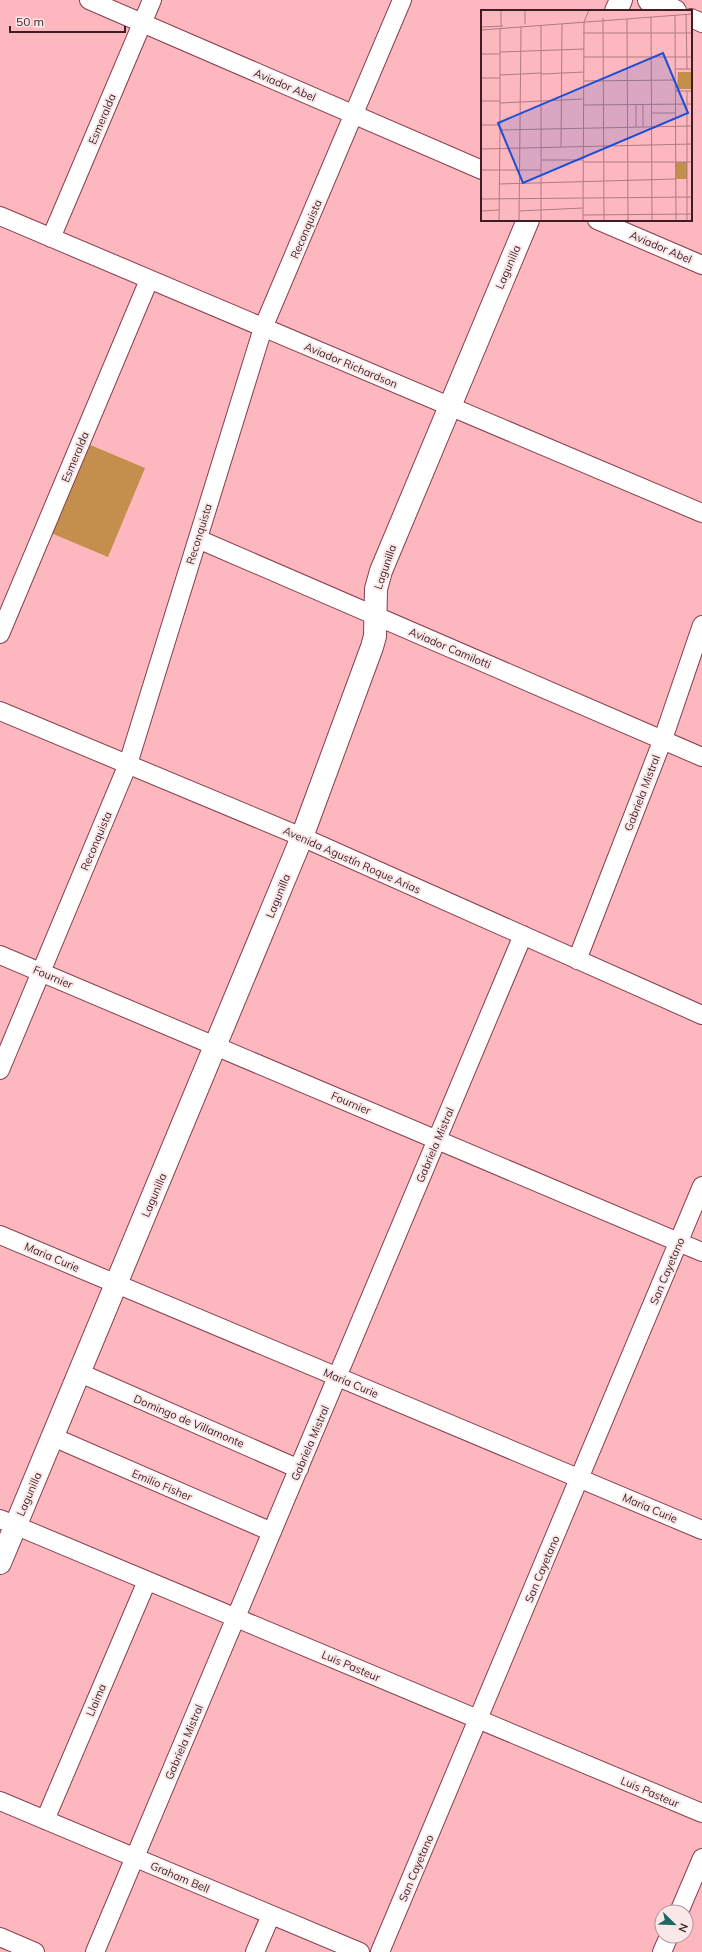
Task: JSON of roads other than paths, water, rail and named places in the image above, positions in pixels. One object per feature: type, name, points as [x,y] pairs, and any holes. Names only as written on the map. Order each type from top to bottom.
[{"type":"main road","points":[[616,10],[621,0]]},
{"type":"main road","points":[[649,0],[673,10]]},
{"type":"main road","points":[[680,10],[685,0]]},
{"type":"main road","name":"Lagunilla","points":[[0,1563],[8,1522],[53,1438],[302,837],[372,647],[375,636],[376,589],[382,571],[528,221]]},
{"type":"street","name":"Aviador Abel","points":[[89,0],[481,170]]},
{"type":"street","name":"Esmeralda","points":[[51,238],[152,0]]},
{"type":"street","name":"Reconquista","points":[[0,1070],[128,764],[263,328],[402,0]]},
{"type":"street","points":[[692,18],[702,23]]},
{"type":"street","name":"Aviador Richardson","points":[[0,216],[702,513]]},
{"type":"street","name":"Aviador Abel","points":[[599,221],[702,265]]},
{"type":"street","name":"Esmeralda","points":[[0,634],[149,280]]},
{"type":"street","name":"Aviador Camilotti","points":[[198,539],[702,757]]},
{"type":"street","name":"Gabriela Mistral","points":[[577,960],[662,739],[702,625]]},
{"type":"street","name":"Avenida Agustín Roque Arias","points":[[0,711],[302,837],[702,1015]]},
{"type":"street","name":"Gabriela Mistral","points":[[95,1952],[523,935]]},
{"type":"street","name":"Fournier","points":[[0,955],[702,1252]]},
{"type":"street","name":"San Cayetano","points":[[380,1952],[702,1186]]},
{"type":"street","name":"Maria Curie","points":[[0,1235],[702,1530]]},
{"type":"street","name":"Domingo de Villamonte","points":[[80,1374],[299,1469]]},
{"type":"street","name":"Emilio Fisher","points":[[53,1438],[272,1532]]},
{"type":"street","name":"Luis Pasteur","points":[[8,1522],[702,1813]]},
{"type":"street","name":"Llaima","points":[[46,1820],[147,1581]]},
{"type":"street","name":"Graham Bell","points":[[0,1801],[360,1952]]},
{"type":"street","points":[[682,1904],[702,1858]]},
{"type":"street","points":[[255,1952],[270,1915]]},
{"type":"street","points":[[0,1938],[35,1952]]}]
